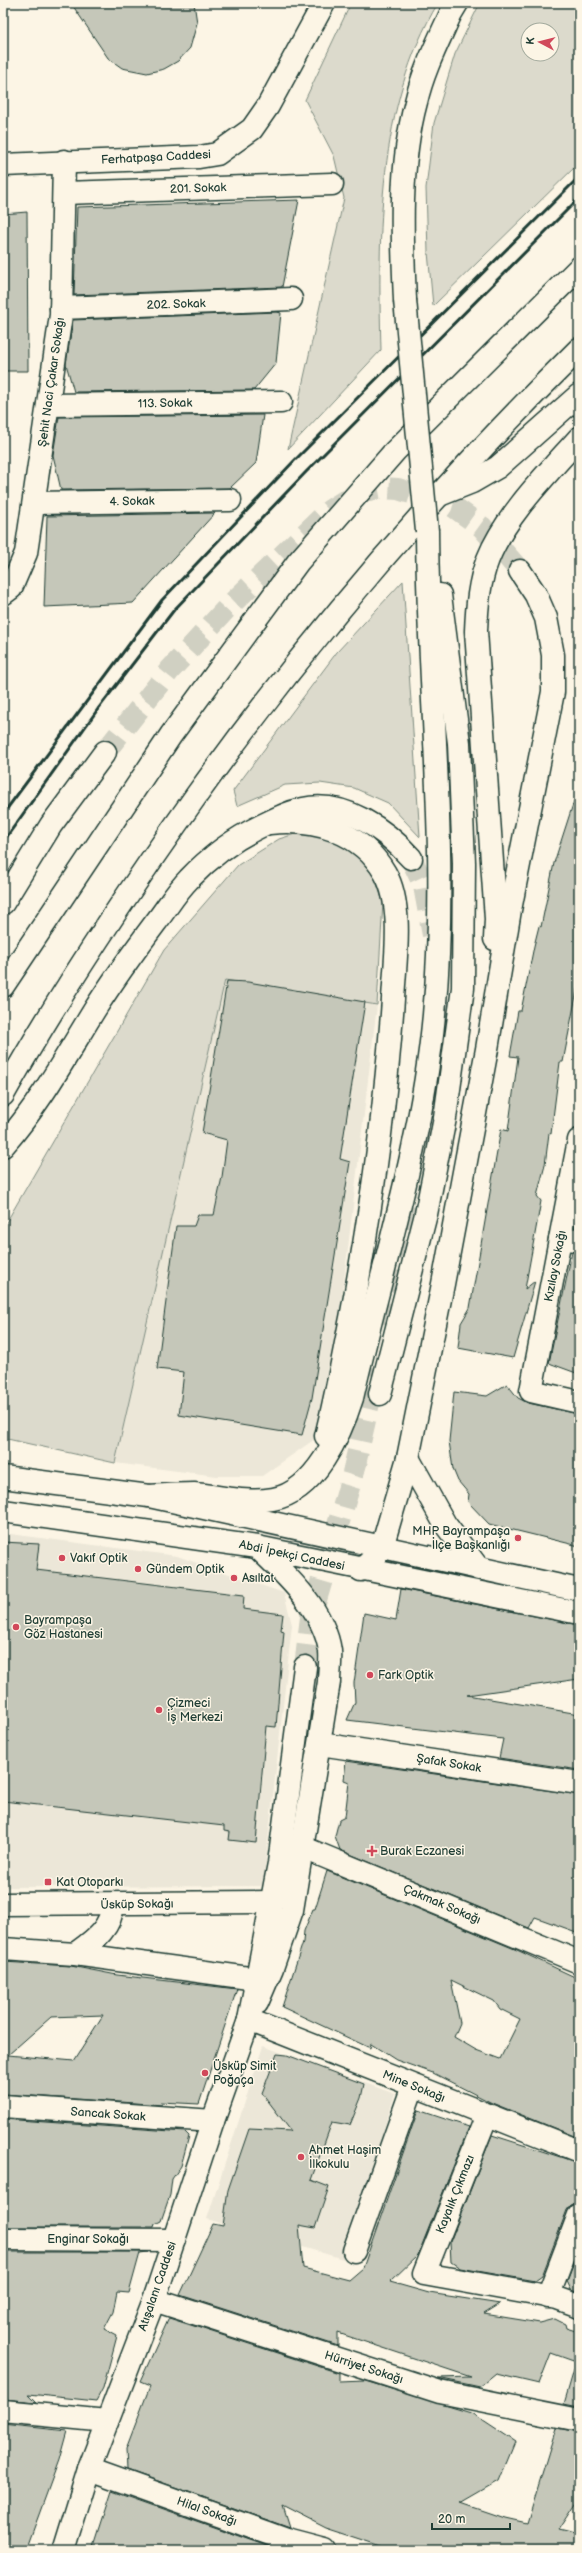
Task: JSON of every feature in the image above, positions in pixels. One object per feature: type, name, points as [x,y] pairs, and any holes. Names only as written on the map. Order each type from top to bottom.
[{"type":"main road","name":"Ferhatpaşa Caddesi","points":[[3,164],[198,157],[217,154],[252,129],[268,106],[324,3]]},
{"type":"main road","points":[[149,1496],[195,1494],[251,1501],[273,1499],[289,1495],[308,1478],[333,1446],[343,1426],[352,1398],[400,1209],[424,1093],[434,1016],[441,906],[440,850],[427,596],[427,532],[405,300],[402,248],[404,195],[416,102],[445,27],[457,3]]},
{"type":"main road","name":"Şehit Naci Çakar Sokağı","points":[[3,594],[11,588],[26,553],[48,405],[61,308],[64,161]]},
{"type":"main road","name":"201. Sokak","points":[[64,193],[332,184]]},
{"type":"main road","points":[[3,986],[171,735],[298,562],[395,451],[579,268]]},
{"type":"main road","name":"202. Sokak","points":[[61,308],[291,299]]},
{"type":"main road","points":[[3,1095],[69,981],[157,850],[231,747],[307,648],[436,497],[579,349]]},
{"type":"main road","points":[[436,497],[472,482],[498,467],[579,395]]},
{"type":"main road","name":"113. Sokak","points":[[48,405],[281,402]]},
{"type":"main road","points":[[487,1049],[494,989],[496,919],[476,631],[478,593],[488,559],[503,530],[579,438]]},
{"type":"main road","name":"4. Sokak","points":[[34,503],[230,500]]},
{"type":"main road","points":[[380,1394],[426,1214],[445,1118],[463,988],[464,863],[459,743],[441,605],[427,532]]},
{"type":"main road","points":[[361,1570],[382,1548],[408,1458],[487,1049],[510,910],[553,692],[554,655],[546,618],[536,595],[520,571]]},
{"type":"main road","points":[[3,903],[51,825],[105,752]]},
{"type":"main road","points":[[3,1146],[26,1120],[52,1081],[96,1007],[188,880],[216,853],[245,834],[289,812],[305,808],[341,811],[363,820],[396,842],[411,858]]},
{"type":"main road","points":[[269,822],[294,820],[321,825],[357,842],[385,873],[394,897],[396,942],[388,1078],[371,1204],[330,1424],[323,1448],[308,1478]]},
{"type":"main road","name":"Kızılay Sokağı","points":[[579,1140],[570,1239],[531,1391],[579,1402]]},
{"type":"main road","points":[[408,1458],[441,1517],[479,1569]]},
{"type":"main road","points":[[3,1477],[149,1496],[579,1590]]},
{"type":"main road","name":"Abdi İpekçi Caddesi","points":[[3,1511],[257,1547],[361,1570],[579,1613]]},
{"type":"main road","points":[[249,2020],[272,1968],[292,1910],[304,1848],[320,1744],[329,1682],[330,1651],[324,1630],[316,1614],[301,1594],[257,1547]]},
{"type":"main road","points":[[249,2020],[286,1821],[305,1667]]},
{"type":"main road","name":"Şafak Sokak","points":[[320,1744],[579,1783]]},
{"type":"main road","name":"Çakmak Sokağı","points":[[304,1848],[579,1962]]},
{"type":"main road","name":"Üsküp Sokağı","points":[[3,1904],[272,1902]]},
{"type":"main road","points":[[75,1954],[96,1939],[105,1929],[112,1915],[113,1904]]},
{"type":"main road","points":[[3,1949],[75,1954],[256,1979]]},
{"type":"main road","name":"Mine Sokağı","points":[[249,2020],[579,2151]]},
{"type":"main road","name":"Atışalanı Caddesi","points":[[64,2550],[89,2469],[154,2300],[213,2121],[249,2020]]},
{"type":"main road","points":[[354,2250],[413,2086]]},
{"type":"main road","name":"Sancak Sokak","points":[[3,2106],[213,2121]]},
{"type":"main road","name":"Kayalık Çıkmazı","points":[[487,2115],[424,2274],[548,2297]]},
{"type":"main road","points":[[579,2215],[548,2297],[579,2306]]},
{"type":"main road","name":"Enginar Sokağı","points":[[3,2239],[174,2240]]},
{"type":"main road","name":"Hürriyet Sokağı","points":[[154,2300],[440,2392],[579,2420]]},
{"type":"main road","points":[[3,2412],[107,2421]]},
{"type":"main road","name":"Hilal Sokağı","points":[[89,2469],[287,2540],[326,2550]]},
{"type":"shaded area","points":[[351,3],[438,3],[418,43],[403,84],[392,127],[382,216],[380,261],[381,350],[288,449],[344,198],[334,156],[305,100]]},
{"type":"shaded area","points":[[480,3],[579,3],[579,163],[433,306],[428,252],[426,188],[434,123],[455,54]]},
{"type":"shaded area","points":[[403,581],[420,837],[388,803],[354,788],[320,783],[285,785],[237,806],[233,791],[337,652]]},
{"type":"shaded area","points":[[295,834],[329,837],[353,850],[375,878],[383,902],[377,1005],[225,980],[115,1463],[3,1438],[3,1228],[164,950],[238,865],[279,839]]},
{"type":"shaded area","points":[[225,980],[377,1005],[339,1323],[315,1439],[262,1476],[217,1476],[115,1463]]},
{"type":"shaded area","name":"Çizmeci İş Merkezi","points":[[3,1533],[177,1556],[284,1593],[292,1625],[263,1886],[3,1887]]},
{"type":"shaded area","name":"Ahmet Haşim İlkokulu","points":[[263,2046],[395,2094],[343,2259],[207,2219]]},
{"type":"building","points":[[71,3],[194,3],[197,23],[190,48],[178,61],[164,69],[147,73],[122,68],[108,58]]},
{"type":"building","points":[[299,200],[282,287],[74,295],[77,207]]},
{"type":"building","points":[[27,212],[28,371],[3,371],[3,214]]},
{"type":"building","points":[[281,313],[276,363],[254,390],[74,392],[66,364],[73,320]]},
{"type":"building","points":[[263,415],[256,463],[230,488],[61,490],[53,455],[59,417]]},
{"type":"building","points":[[215,513],[133,603],[44,607],[47,516]]},
{"type":"building","points":[[574,801],[579,802],[579,980],[563,1062],[560,1062],[551,1134],[549,1133],[545,1165],[537,1196],[541,1201],[525,1289],[535,1281],[513,1358],[458,1348],[461,1323],[470,1308],[501,1129],[508,1131],[518,1057],[510,1056],[518,1011],[521,1011],[534,946],[539,926],[541,927],[554,863]]},
{"type":"building","points":[[227,981],[248,982],[365,1002],[340,1159],[350,1162],[312,1398],[302,1435],[179,1415],[184,1372],[157,1369],[176,1226],[194,1226],[198,1215],[214,1215],[222,1177],[227,1140],[202,1133]]},
{"type":"building","points":[[572,1252],[579,1252],[579,1374],[549,1363]]},
{"type":"building","points":[[507,1384],[518,1398],[528,1403],[579,1414],[579,1546],[489,1524],[468,1502],[469,1494],[458,1481],[453,1469],[449,1441],[454,1392],[487,1396]]},
{"type":"building","name":"Çizmeci İş Merkezi","points":[[3,1542],[39,1544],[36,1570],[244,1595],[243,1609],[283,1614],[281,1630],[284,1631],[276,1727],[266,1726],[256,1843],[229,1840],[230,1832],[224,1831],[224,1826],[3,1801]]},
{"type":"building","points":[[401,1589],[579,1625],[579,1679],[467,1695],[579,1714],[579,1770],[499,1758],[503,1739],[347,1720],[355,1702],[354,1683],[364,1613],[396,1620]]},
{"type":"building","points":[[346,1761],[579,1795],[579,1933],[535,1917],[529,1928],[340,1850],[335,1836],[339,1820],[345,1817],[349,1782],[344,1780]]},
{"type":"building","points":[[327,1871],[517,1950],[579,1979],[579,2138],[492,2103],[433,2073],[396,2060],[371,2044],[370,2048],[282,2007],[303,1942],[304,1931],[313,1909],[315,1909]],"holes":[[[451,1980],[494,2001],[500,2009],[520,2019],[500,2059],[476,2050],[454,2037],[460,2023]]]},
{"type":"building","points":[[3,1962],[71,1966],[117,1975],[237,1989],[199,2104],[160,2102],[163,2105],[3,2094]],"holes":[[[103,2015],[74,2061],[8,2055],[51,2017]]]},
{"type":"building","points":[[277,2054],[287,2055],[364,2084],[361,2098],[350,2125],[332,2122],[311,2180],[329,2187],[315,2228],[299,2225],[303,2268],[349,2280],[363,2268],[418,2110],[469,2127],[418,2255],[390,2282],[429,2293],[500,2304],[484,2314],[540,2323],[555,2319],[565,2324],[566,2328],[579,2332],[579,2363],[551,2353],[539,2384],[496,2374],[480,2387],[438,2378],[471,2377],[338,2333],[338,2346],[180,2295],[213,2224],[223,2226],[228,2190],[249,2129],[291,2131],[262,2093]]},
{"type":"building","points":[[3,2119],[185,2132],[189,2136],[181,2166],[172,2179],[170,2195],[161,2221],[155,2224],[154,2227],[3,2227]]},
{"type":"building","points":[[492,2135],[579,2163],[579,2203],[571,2205],[567,2210],[542,2276],[535,2281],[460,2268],[451,2262],[450,2242]]},
{"type":"building","points":[[579,2250],[579,2293],[571,2290],[567,2281]]},
{"type":"building","points":[[3,2252],[148,2252],[140,2253],[129,2293],[117,2292],[113,2312],[104,2329],[117,2336],[103,2388],[96,2401],[29,2394],[37,2402],[3,2399]]},
{"type":"building","points":[[169,2318],[339,2373],[339,2382],[365,2381],[471,2413],[515,2442],[499,2481],[461,2503],[505,2518],[527,2523],[556,2428],[579,2432],[579,2498],[558,2530],[579,2535],[579,2550],[393,2550],[326,2528],[283,2506],[290,2528],[127,2470],[126,2449],[150,2386],[140,2382]]},
{"type":"building","points":[[574,2370],[579,2371],[579,2407],[564,2404]]},
{"type":"building","points":[[3,2424],[67,2431],[59,2460],[26,2550],[3,2550]]},
{"type":"building","points":[[112,2491],[278,2550],[93,2550]]},
{"type":"tunnel","points":[[105,752],[170,670],[228,607],[330,510],[359,492],[379,488],[398,489],[454,507],[482,527],[520,571]]},
{"type":"tunnel","points":[[411,858],[424,886],[433,935]]},
{"type":"tunnel","points":[[388,1325],[412,1194]]},
{"type":"tunnel","points":[[353,1473],[377,1368]]},
{"type":"tunnel","points":[[305,1667],[311,1617],[357,1460]]},
{"type":"railway","points":[[3,814],[162,600],[294,461],[579,177]]},
{"type":"railway","points":[[3,842],[98,709],[174,610],[306,472],[579,198]]},
{"type":"place","name":"MHP Bayrampaşa İlçe Başkanlığı","points":[[518,1538]]},
{"type":"place","name":"Vakıf Optik","points":[[62,1558]]},
{"type":"place","name":"Gündem Optik","points":[[138,1569]]},
{"type":"place","name":"Asıltat","points":[[234,1578]]},
{"type":"place","name":"Bayrampaşa Göz Hastanesi","points":[[16,1627]]},
{"type":"place","name":"Fark Optik","points":[[370,1675]]},
{"type":"place","name":"Çizmeci İş Merkezi","points":[[159,1710]]},
{"type":"place","name":"Burak Eczanesi","points":[[372,1851]]},
{"type":"place","name":"Kat Otoparkı","points":[[48,1882]]},
{"type":"place","name":"Üsküp Simit Poğaça","points":[[205,2073]]},
{"type":"place","name":"Ahmet Haşim İlkokulu","points":[[301,2157]]}]
